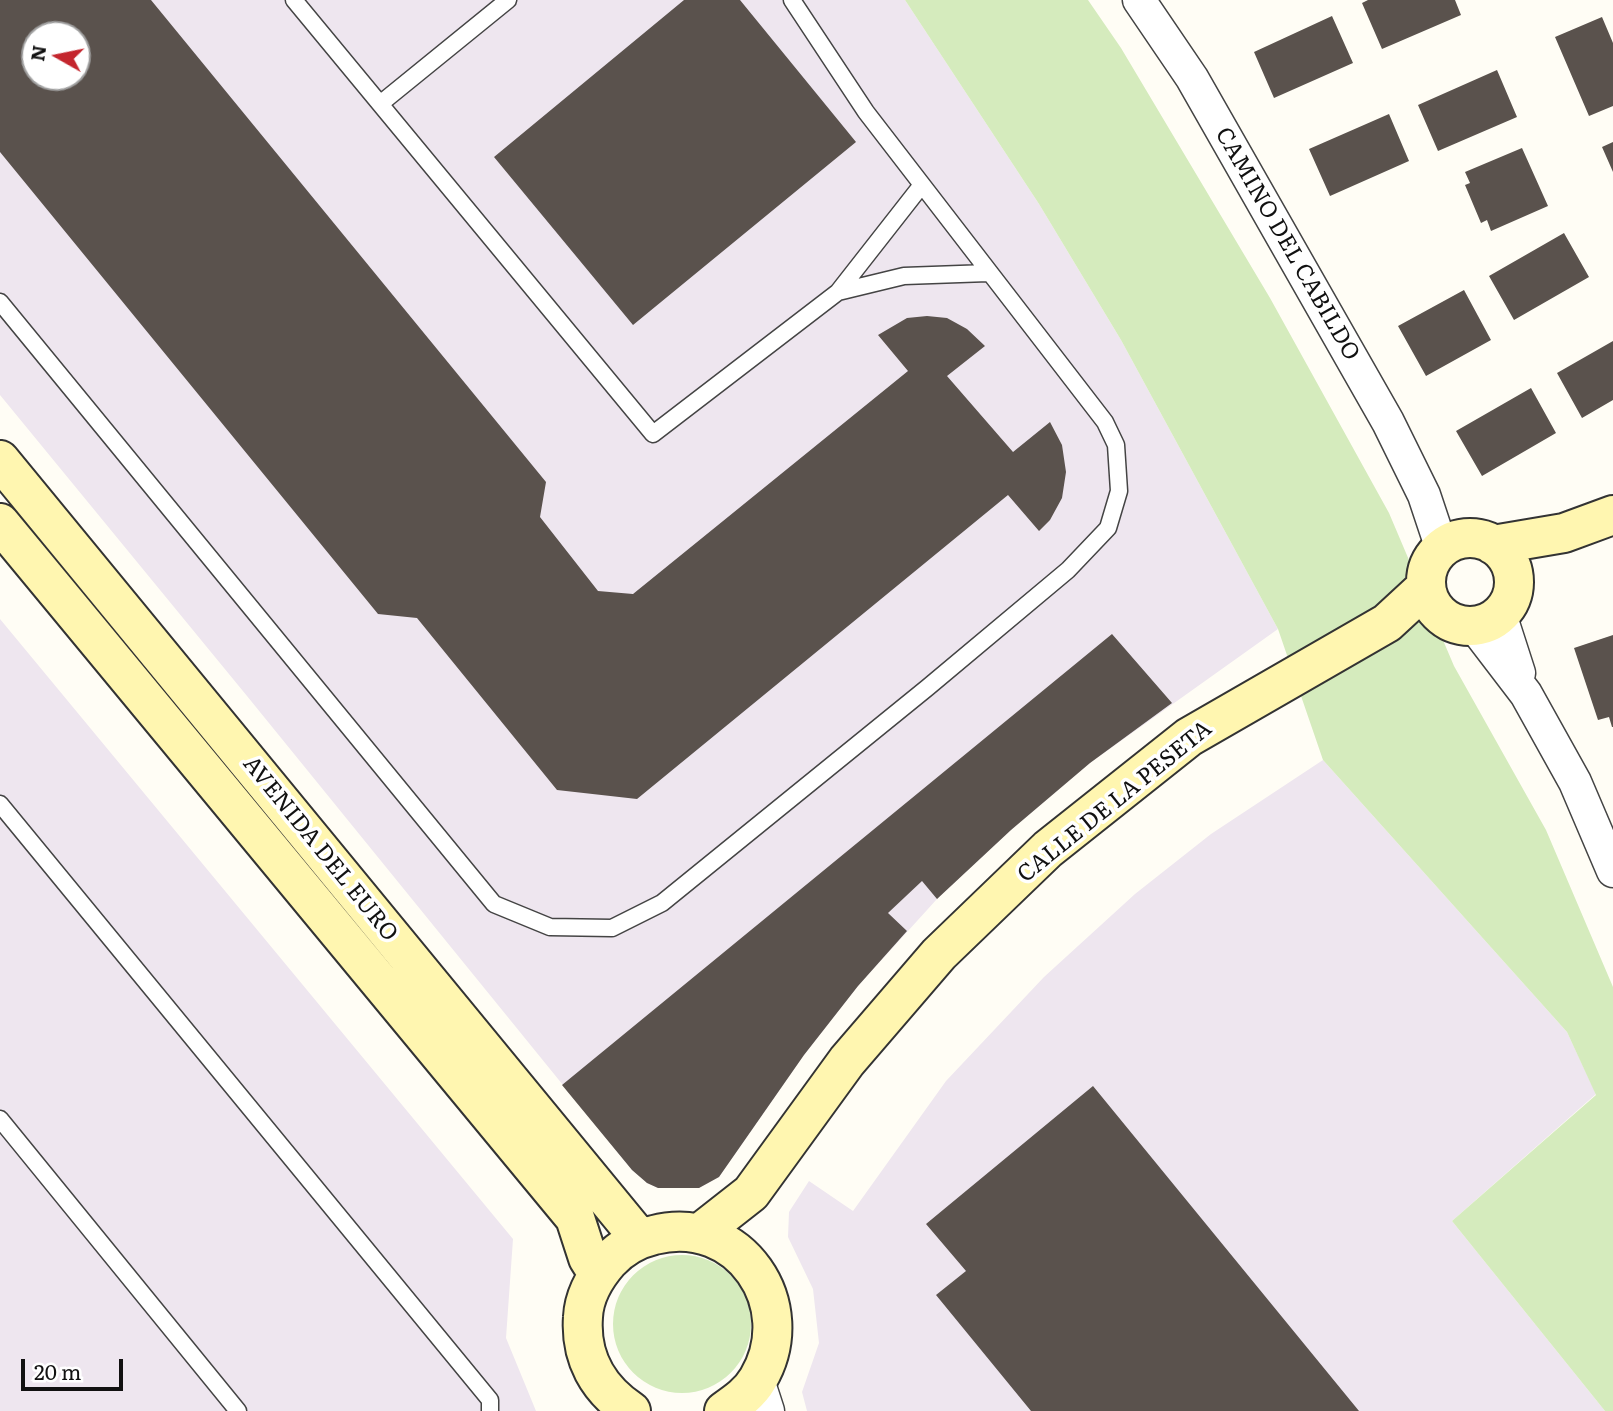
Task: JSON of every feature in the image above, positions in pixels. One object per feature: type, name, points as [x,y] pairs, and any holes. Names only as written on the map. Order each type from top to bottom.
[{"type":"street","name":"CAMINO DEL CABILDO","points":[[1139,0],[1198,89],[1388,422],[1424,495],[1477,552]]},
{"type":"street","name":"AVENIDA DEL EURO","points":[[0,460],[640,1239]]},
{"type":"street","points":[[1613,515],[1564,533],[1477,552],[1430,566],[1460,610],[1527,694],[1575,782],[1613,871]]},
{"type":"street","name":"AVENIDA DEL EURO","points":[[0,523],[575,1218],[588,1258],[598,1274]]},
{"type":"street","points":[[1460,610],[1509,603],[1513,589],[1477,552]]},
{"type":"street","name":"CALLE DE LA PESETA","points":[[700,1233],[751,1193],[847,1061],[939,954],[1048,849],[1189,737],[1387,623],[1460,610]]},
{"type":"street","name":"CALLE DE LA PESETA","points":[[739,1253],[751,1193]]},
{"type":"street","points":[[620,1408],[596,1378],[584,1346],[583,1312],[588,1292],[598,1274],[616,1253],[640,1239],[668,1231],[700,1233],[721,1241],[739,1253],[763,1284],[773,1318],[771,1351],[763,1395],[741,1400],[724,1411]]},
{"type":"lane","points":[[294,0],[653,434],[838,292],[921,186]]},
{"type":"lane","points":[[380,104],[508,0]]},
{"type":"lane","points":[[0,302],[494,904],[550,927],[612,928],[662,903],[1068,570],[1108,528],[1119,491],[1116,445],[1105,422],[866,112],[792,0]]},
{"type":"lane","points":[[838,292],[904,276],[988,273]]},
{"type":"lane","points":[[0,804],[489,1400],[491,1411]]},
{"type":"lane","points":[[0,1119],[238,1411]]},
{"type":"shaded area","points":[[0,0],[905,0],[1039,204],[1121,340],[1278,629],[1090,763],[1011,830],[937,899],[858,986],[804,1055],[719,1177],[699,1188],[658,1188],[647,1183],[632,1170],[0,395]]},
{"type":"shaded area","points":[[0,619],[513,1239],[506,1338],[536,1411],[0,1411]]},
{"type":"shaded area","points":[[1323,760],[1567,1032],[1596,1094],[1452,1221],[1605,1411],[807,1411],[802,1392],[819,1343],[813,1289],[788,1237],[789,1212],[809,1181],[853,1211],[946,1081],[1044,977],[1135,894],[1211,834]]},
{"type":"green space","points":[[905,0],[1088,0],[1121,48],[1270,298],[1389,513],[1454,666],[1546,830],[1613,987],[1613,1411],[1605,1411],[1452,1221],[1596,1095],[1567,1032],[1323,760],[1278,629],[1121,340],[1039,204]]},
{"type":"green space","points":[[682,1255],[708,1260],[731,1275],[746,1298],[751,1324],[746,1350],[731,1373],[708,1388],[682,1393],[656,1388],[633,1373],[618,1350],[613,1324],[618,1298],[633,1275],[656,1260]]},
{"type":"building","points":[[0,0],[151,0],[546,482],[540,517],[598,591],[633,594],[908,371],[878,335],[907,318],[947,318],[967,329],[985,346],[947,376],[1013,452],[1050,422],[1062,445],[1066,472],[1062,498],[1050,520],[1039,531],[1008,495],[637,799],[557,790],[417,618],[378,614],[0,152]]},
{"type":"building","points":[[684,0],[740,0],[856,142],[633,325],[494,157]]},
{"type":"building","points":[[1368,0],[1455,0],[1461,15],[1382,49],[1362,3]]},
{"type":"building","points":[[1332,16],[1353,63],[1274,98],[1254,52]]},
{"type":"building","points":[[1602,17],[1613,43],[1613,106],[1589,116],[1555,37]]},
{"type":"building","points":[[1497,70],[1517,117],[1438,151],[1418,105]]},
{"type":"building","points":[[1389,114],[1409,161],[1330,196],[1309,149]]},
{"type":"building","points":[[1613,142],[1613,172],[1602,147]]},
{"type":"building","points":[[1522,148],[1548,206],[1491,231],[1487,220],[1481,223],[1465,185],[1470,183],[1465,172]]},
{"type":"building","points":[[1564,233],[1589,277],[1514,320],[1489,276]]},
{"type":"building","points":[[1464,290],[1491,340],[1426,376],[1398,326]]},
{"type":"building","points":[[1613,341],[1613,400],[1582,418],[1557,373]]},
{"type":"building","points":[[1531,388],[1556,433],[1482,476],[1456,431]]},
{"type":"building","points":[[1112,634],[1172,703],[1090,763],[1011,830],[937,899],[922,881],[888,913],[907,931],[858,986],[804,1055],[719,1177],[699,1188],[658,1188],[647,1183],[632,1170],[562,1085]]},
{"type":"building","points":[[1613,635],[1612,727],[1609,717],[1598,720],[1574,648]]},
{"type":"building","points":[[1093,1086],[1359,1411],[1031,1411],[936,1295],[966,1271],[926,1224]]}]
